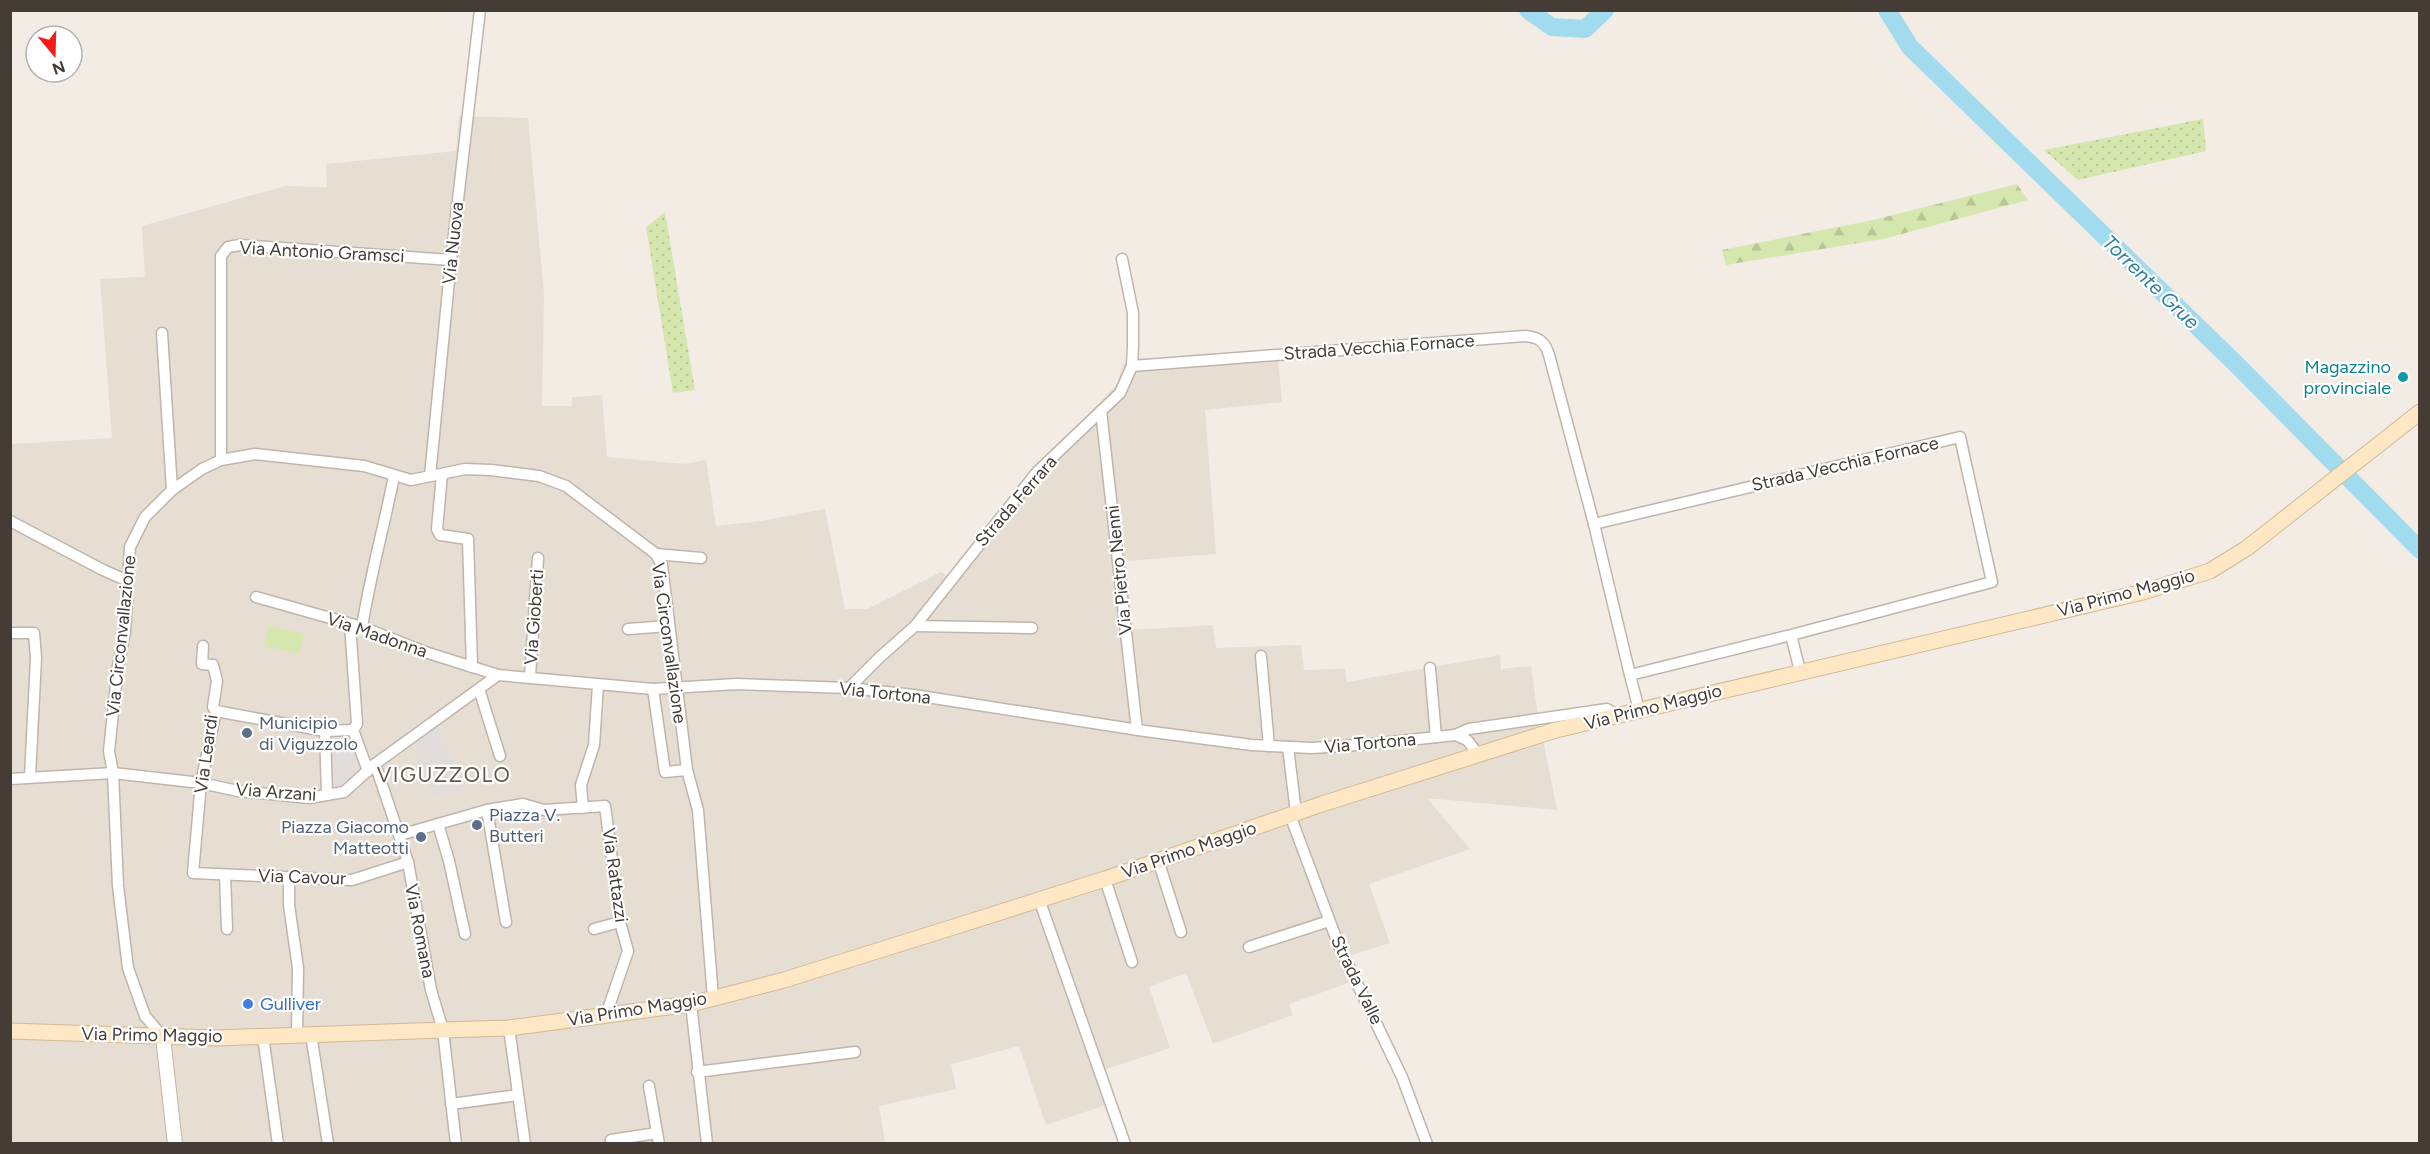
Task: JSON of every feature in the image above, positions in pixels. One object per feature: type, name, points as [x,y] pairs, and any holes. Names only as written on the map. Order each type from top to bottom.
[{"type":"main road","name":"Via Primo Maggio","points":[[10,1030],[163,1037],[509,1028],[691,1005],[796,976],[1105,879],[1293,814],[1478,754],[1617,715],[2143,592],[2210,571],[2247,548],[2420,412]]},
{"type":"street","name":"Via Nuova","points":[[430,476],[451,260],[480,10]]},
{"type":"street","name":"Via Antonio Gramsci","points":[[222,460],[221,256],[228,247],[240,245],[451,260]]},
{"type":"street","name":"Strada Ferrara","points":[[849,688],[915,626],[1036,472],[1120,393],[1132,366],[1133,313],[1122,258]]},
{"type":"street","points":[[162,333],[172,490]]},
{"type":"street","name":"Strada Vecchia Fornace","points":[[1132,366],[1525,336],[1540,339],[1544,342],[1549,355],[1594,524],[1630,675],[1992,582],[1960,437],[1594,524]]},
{"type":"street","name":"Via Pietro Nenni","points":[[1101,411],[1137,730]]},
{"type":"street","name":"Via Circonvallazione","points":[[163,1037],[145,1016],[128,968],[118,886],[113,773],[109,751],[118,666],[125,632],[130,547],[145,517],[172,490],[202,469],[222,460],[255,454],[364,466],[411,480],[465,470],[490,470],[539,476],[566,486],[656,554],[662,565],[687,770],[698,810],[713,998]]},
{"type":"street","points":[[442,474],[437,529],[440,535],[468,539],[472,667]]},
{"type":"street","points":[[362,627],[368,589],[384,530],[394,476]]},
{"type":"street","points":[[10,521],[128,581]]},
{"type":"street","points":[[656,554],[701,558]]},
{"type":"street","name":"Via Gioberti","points":[[530,676],[538,558]]},
{"type":"street","name":"Via Madonna","points":[[256,597],[362,627],[425,652],[498,675]]},
{"type":"street","points":[[216,711],[324,731],[354,730],[357,724],[350,624]]},
{"type":"street","points":[[628,629],[668,626]]},
{"type":"street","points":[[915,626],[1032,628]]},
{"type":"street","points":[[10,633],[34,633],[36,658],[30,777]]},
{"type":"street","points":[[1791,635],[1800,671]]},
{"type":"street","name":"Via Leardi","points":[[193,873],[201,783],[216,711],[213,707],[218,681],[213,665],[202,663],[203,646]]},
{"type":"street","points":[[1261,656],[1269,746]]},
{"type":"street","name":"Via Tortona","points":[[1430,668],[1436,736]]},
{"type":"street","name":"Via Tortona","points":[[498,675],[530,676],[598,685],[653,689],[737,684],[849,688],[914,695],[1137,730],[1269,746],[1312,748],[1455,735],[1469,729],[1578,712],[1607,710],[1617,715]]},
{"type":"street","name":"Via Arzani","points":[[10,779],[113,773],[201,783],[238,791],[309,798],[344,792],[371,767],[479,689],[481,685],[498,675]]},
{"type":"street","points":[[1630,675],[1639,710]]},
{"type":"street","name":"Via Rattazzi","points":[[598,685],[594,745],[581,785],[583,808],[605,806],[620,922],[628,951],[606,1015]]},
{"type":"street","points":[[479,689],[500,756]]},
{"type":"street","points":[[653,689],[665,772],[687,770]]},
{"type":"street","name":"Via Romana","points":[[354,730],[400,836],[408,862],[431,990],[443,1030],[456,1143]]},
{"type":"street","points":[[324,731],[327,795]]},
{"type":"street","points":[[1455,735],[1467,740],[1478,754]]},
{"type":"street","name":"Strada Valle","points":[[1288,747],[1293,814],[1329,921],[1402,1077],[1427,1143]]},
{"type":"street","points":[[400,836],[439,829],[487,810],[523,804],[544,810],[583,808]]},
{"type":"street","points":[[487,810],[506,922]]},
{"type":"street","points":[[439,829],[449,861],[465,934]]},
{"type":"street","points":[[1158,861],[1181,932]]},
{"type":"street","name":"Via Cavour","points":[[193,873],[352,880],[408,862]]},
{"type":"street","points":[[225,875],[227,929]]},
{"type":"street","points":[[289,878],[304,1035],[328,1143]]},
{"type":"street","points":[[1105,879],[1132,962]]},
{"type":"street","points":[[1039,899],[1125,1143]]},
{"type":"street","points":[[1249,947],[1329,921]]},
{"type":"street","points":[[594,929],[620,922]]},
{"type":"street","points":[[691,1005],[707,1143]]},
{"type":"street","points":[[509,1028],[525,1143]]},
{"type":"street","points":[[263,1036],[278,1143]]},
{"type":"street","points":[[163,1037],[175,1143]]},
{"type":"street","points":[[697,1072],[855,1052]]},
{"type":"street","points":[[611,1140],[658,1138],[649,1086]]},
{"type":"street","points":[[451,1104],[518,1095]]},
{"type":"shaded area","points":[[459,116],[528,118],[544,294],[542,406],[572,406],[572,397],[602,395],[607,457],[684,464],[706,460],[716,526],[761,521],[825,509],[845,609],[867,609],[941,572],[948,576],[1035,465],[1117,384],[1123,363],[1277,350],[1282,402],[1205,410],[1216,554],[1126,561],[1133,630],[1213,625],[1216,648],[1301,645],[1304,670],[1345,669],[1347,682],[1500,655],[1501,669],[1531,666],[1537,710],[1557,810],[1427,798],[1470,849],[1369,884],[1390,943],[1351,955],[1362,978],[1289,1004],[1293,1015],[1213,1044],[1186,973],[1149,987],[1170,1048],[1103,1070],[1115,1102],[1046,1125],[1019,1046],[951,1064],[956,1089],[879,1106],[885,1143],[11,1144],[11,444],[112,438],[100,279],[145,277],[142,226],[285,186],[327,187],[326,164],[456,151]]},
{"type":"shaded area","points":[[437,724],[464,789],[433,797],[414,753],[420,750],[415,741]]},
{"type":"shaded area","points":[[353,732],[366,770],[344,789],[330,792],[327,735]]},
{"type":"green space","points":[[2203,119],[2206,151],[2078,180],[2044,150]]},
{"type":"green space","points":[[2017,184],[2028,200],[1883,239],[1726,265],[1722,250],[1873,220]]},
{"type":"green space","points":[[665,212],[695,390],[673,393],[646,227]]},
{"type":"green space","points":[[269,626],[304,634],[299,654],[264,646]]},
{"type":"waterway","name":"Torrente Grue","points":[[1528,10],[1552,27],[1585,29],[1605,10]]},
{"type":"waterway","name":"Torrente Grue","points":[[1887,10],[1910,47],[2236,364],[2420,550]]},
{"type":"place","name":"Magazzino provinciale","points":[[2403,377]]},
{"type":"place","name":"Municipio di Viguzzolo","points":[[247,733]]},
{"type":"place","name":"Piazza V. Butteri","points":[[477,825]]},
{"type":"place","name":"Piazza Giacomo Matteotti","points":[[421,837]]},
{"type":"place","name":"Gulliver","points":[[248,1004]]},
{"type":"district","name":"VIGUZZOLO","points":[[444,775]]}]
